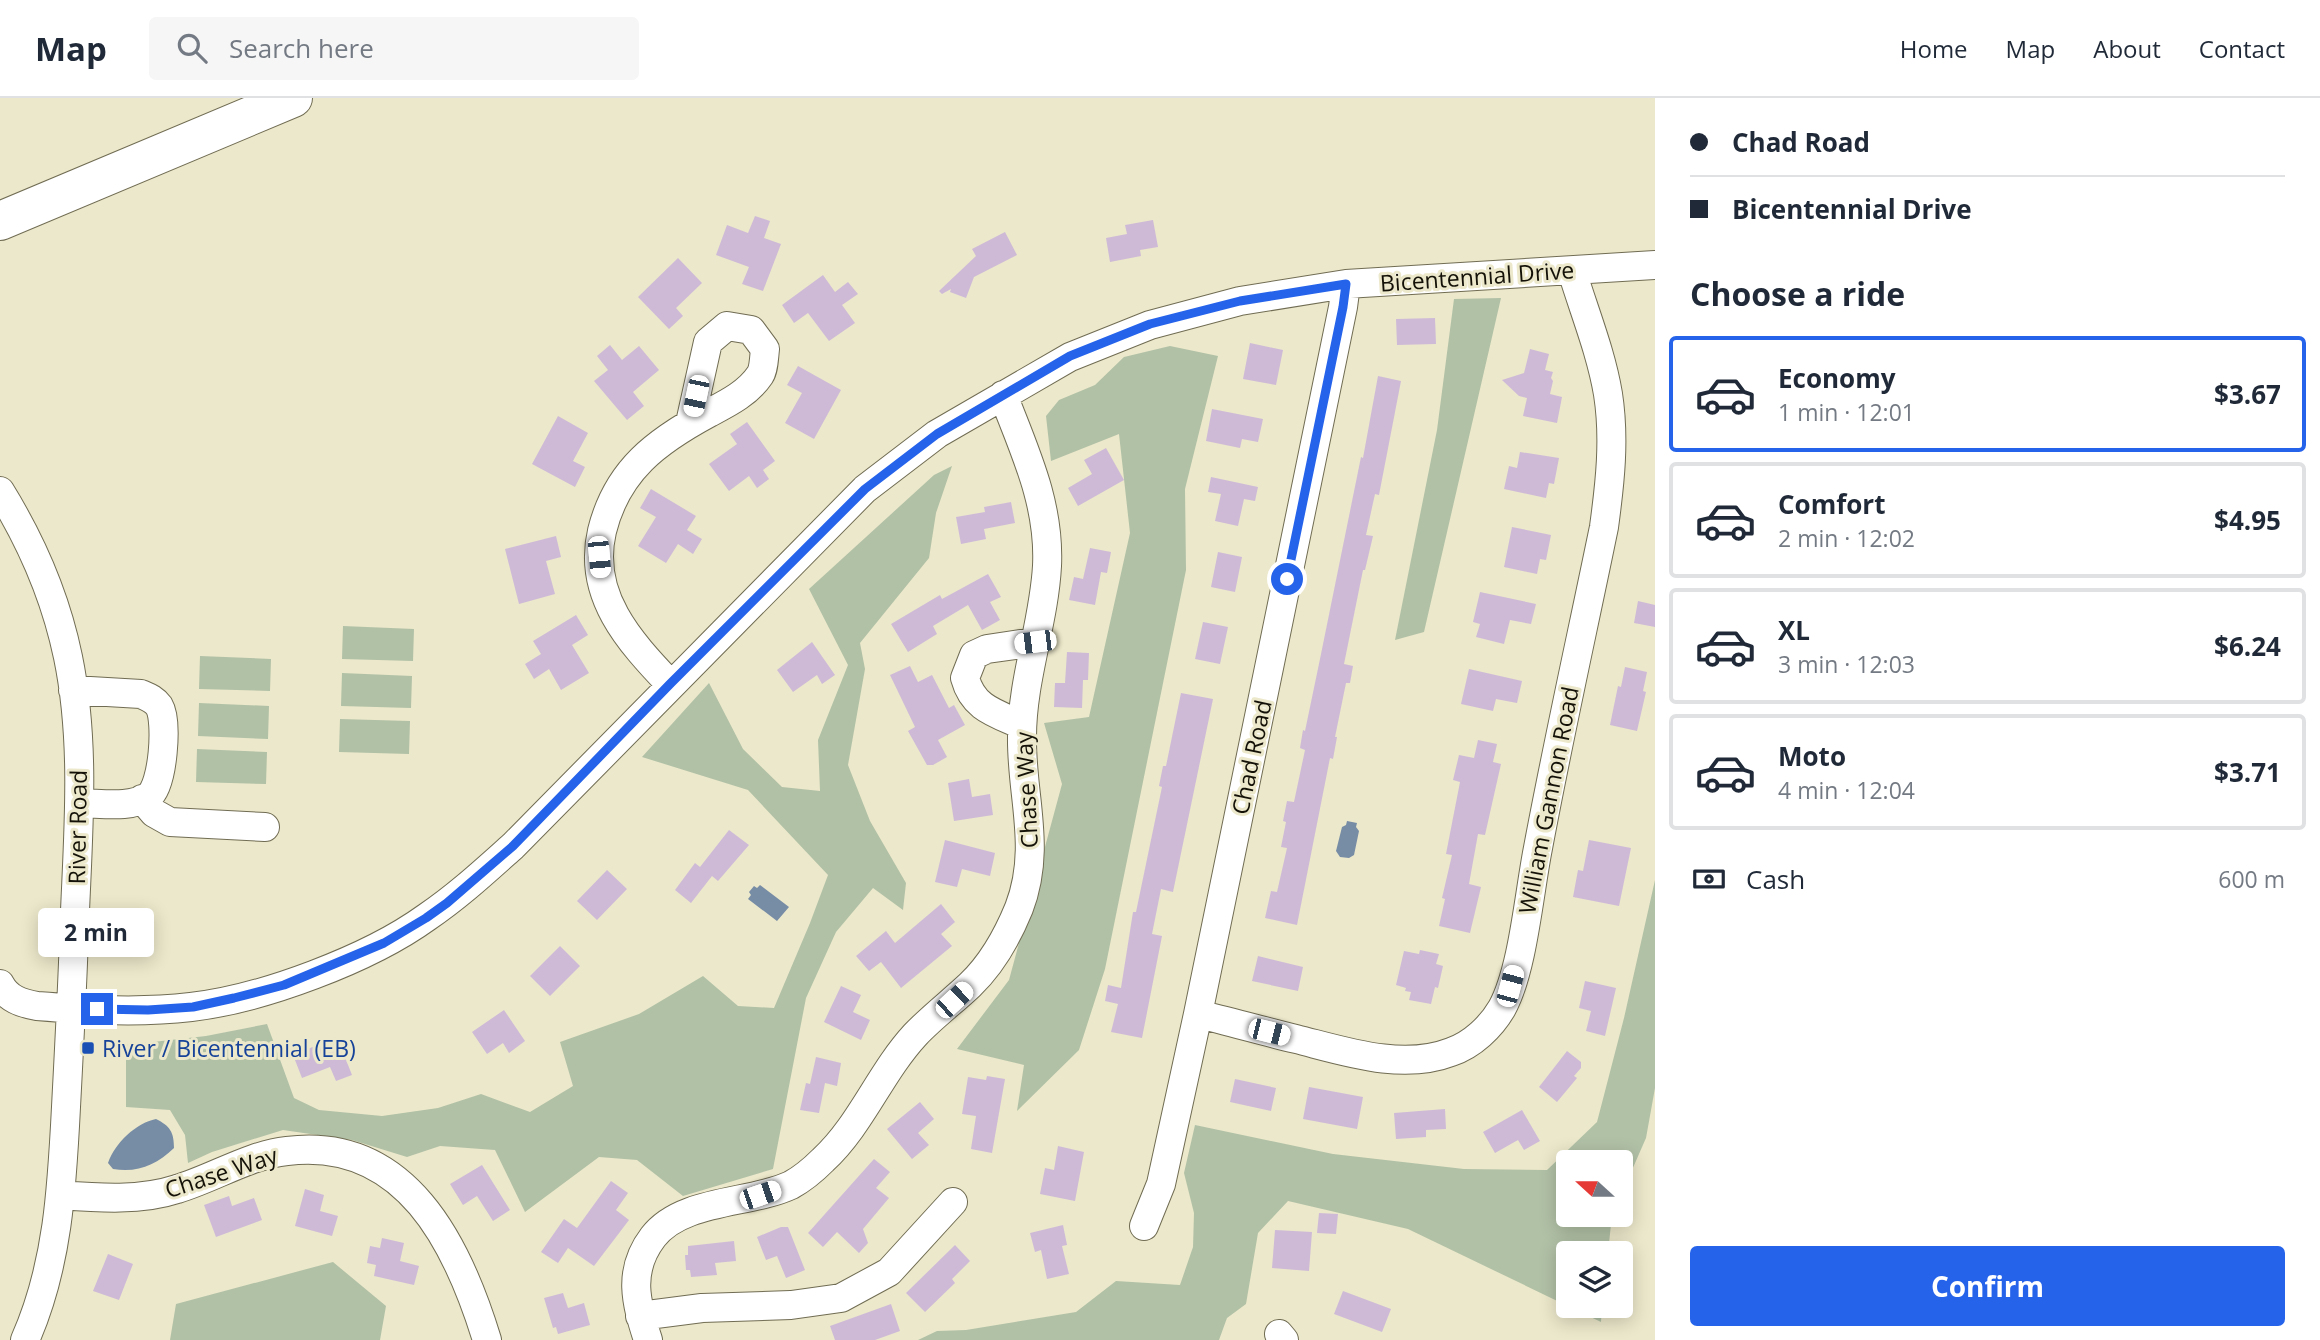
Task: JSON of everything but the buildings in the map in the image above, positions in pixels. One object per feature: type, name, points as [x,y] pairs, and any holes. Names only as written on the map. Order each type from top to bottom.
[{"type":"highway","points":[[0,221],[293,98]]},
{"type":"street","name":"Bicentennial Drive","points":[[10,1010],[148,1010],[193,1007],[284,985],[384,943],[426,918],[513,846],[865,489],[937,434],[1070,356],[1150,324],[1240,301],[1346,284],[1655,265]]},
{"type":"street","name":"William Gannon Road","points":[[1198,1014],[1340,1050],[1409,1060],[1453,1052],[1472,1041],[1489,1026],[1502,1007],[1517,964],[1541,832],[1604,527],[1610,482],[1611,414],[1572,271]]},
{"type":"street","name":"Chad Road","points":[[1144,1226],[1161,1184],[1198,1014],[1346,284]]},
{"type":"street","name":"Chase Way","points":[[644,1328],[635,1280],[640,1257],[654,1234],[674,1220],[693,1212],[792,1184],[824,1160],[915,1035],[973,982],[1000,946],[1020,905],[1030,861],[1031,837],[1021,750],[1022,725],[1047,567],[1041,495],[1003,395]]},
{"type":"street","points":[[670,684],[643,656],[617,622],[607,602],[599,557],[607,513],[628,472],[644,455],[690,423]]},
{"type":"street","name":"River Road","points":[[0,491],[26,537],[43,578],[68,656],[78,732],[79,803],[61,1195],[40,1305],[25,1340]]},
{"type":"street","points":[[1022,725],[984,707],[973,698],[965,678],[974,655],[987,649],[1035,642]]},
{"type":"street","points":[[73,691],[141,694],[151,698],[159,706],[163,717],[160,773],[158,785],[152,794],[130,803],[79,803]]},
{"type":"street","points":[[142,799],[154,813],[170,822],[265,827]]},
{"type":"street","points":[[0,984],[10,997],[10,1010]]},
{"type":"street","name":"Chase Way","points":[[61,1195],[125,1198],[150,1195],[174,1190],[265,1156],[287,1151],[334,1151],[356,1157],[396,1179],[427,1212],[452,1250],[473,1294],[487,1340]]},
{"type":"street","points":[[644,1328],[702,1308],[791,1305],[841,1298],[889,1272],[953,1202]]},
{"type":"green space","points":[[1501,298],[1424,632],[1395,640],[1437,430],[1454,299]]},
{"type":"green space","points":[[1170,346],[1218,356],[1185,489],[1186,570],[1105,969],[1079,1050],[1017,1111],[1024,1065],[957,1049],[1009,980],[1062,784],[1044,723],[1089,717],[1130,533],[1119,434],[1051,461],[1046,416],[1059,400],[1095,385],[1124,357]]},
{"type":"green space","points":[[952,466],[936,513],[929,558],[860,643],[865,669],[848,765],[870,821],[906,883],[903,910],[873,888],[836,932],[806,998],[773,1169],[683,1196],[637,1160],[599,1157],[525,1212],[495,1150],[440,1146],[407,1157],[352,1140],[283,1130],[212,1152],[188,1163],[185,1135],[170,1110],[126,1107],[126,1045],[206,1036],[267,1024],[294,1098],[319,1110],[382,1116],[438,1108],[481,1094],[530,1112],[573,1086],[560,1042],[639,1014],[703,976],[738,1006],[774,1008],[828,875],[748,790],[642,757],[709,683],[743,749],[782,787],[820,791],[818,740],[848,665],[809,589],[934,475]]},
{"type":"green space","points":[[343,626],[414,629],[413,661],[342,659]]},
{"type":"green space","points":[[200,656],[271,659],[270,691],[199,689]]},
{"type":"green space","points":[[342,673],[412,676],[411,708],[341,706]]},
{"type":"green space","points":[[199,703],[269,706],[268,739],[198,736]]},
{"type":"green space","points":[[340,719],[410,721],[409,754],[339,752]]},
{"type":"green space","points":[[197,749],[267,752],[266,784],[196,782]]},
{"type":"green space","points":[[1655,880],[1655,1088],[1646,1138],[1633,1168],[1633,1150],[1568,1150],[1597,1122]]},
{"type":"green space","points":[[1195,1125],[1333,1154],[1464,1169],[1547,1170],[1556,1161],[1556,1227],[1611,1227],[1609,1241],[1556,1241],[1556,1300],[1408,1229],[1288,1201],[1258,1233],[1246,1304],[1227,1318],[1219,1340],[918,1340],[937,1331],[966,1330],[1076,1312],[1116,1281],[1180,1285],[1193,1247],[1194,1213],[1184,1173]]},
{"type":"green space","points":[[333,1262],[386,1306],[380,1340],[170,1340],[176,1304]]},
{"type":"water","points":[[1347,821],[1357,823],[1359,831],[1354,855],[1349,858],[1340,857],[1336,851],[1342,827]]},
{"type":"water","points":[[760,885],[789,907],[777,921],[748,899],[754,886],[757,888]]},
{"type":"water","points":[[156,1119],[170,1130],[174,1148],[160,1159],[139,1169],[113,1169],[108,1163],[121,1141],[134,1129]]},
{"type":"place","name":"River / Bicentennial (EB)","points":[[88,1048]]},
{"type":"route","points":[[97,1009],[193,1007],[234,998],[284,985],[384,943],[447,903],[513,846],[865,489],[937,434],[1070,356],[1150,324],[1240,301],[1346,284],[1287,579]]}]
